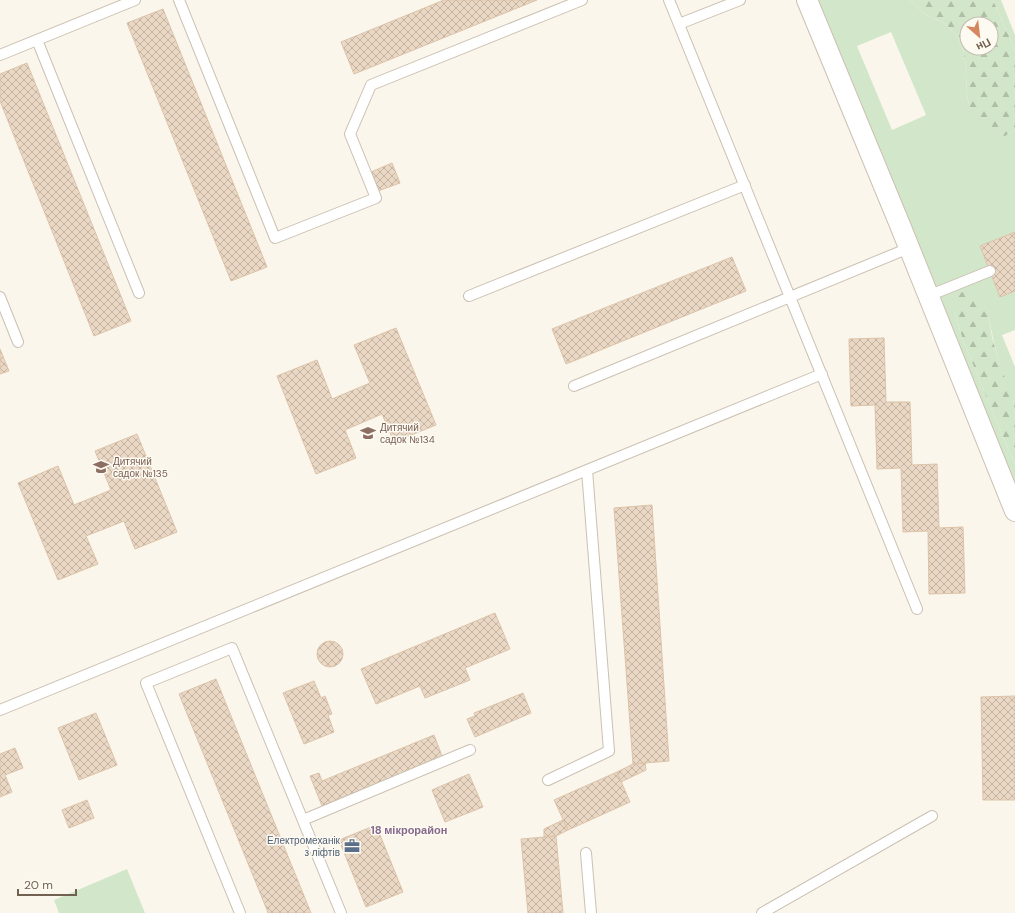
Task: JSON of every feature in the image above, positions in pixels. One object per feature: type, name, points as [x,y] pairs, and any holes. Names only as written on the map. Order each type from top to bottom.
[{"type":"street","points":[[807,0],[1015,511]]},
{"type":"lane","points":[[0,55],[136,0]]},
{"type":"lane","points":[[182,1],[275,238],[376,198],[350,134],[371,85],[582,0]]},
{"type":"lane","points":[[669,0],[918,609]]},
{"type":"lane","points":[[679,24],[740,0]]},
{"type":"lane","points":[[37,40],[139,293]]},
{"type":"lane","points":[[469,296],[745,185]]},
{"type":"lane","points":[[574,386],[909,248]]},
{"type":"lane","points":[[928,296],[990,271]]},
{"type":"lane","points":[[0,297],[18,342]]},
{"type":"lane","points":[[0,710],[822,374]]},
{"type":"lane","points":[[548,780],[609,751],[587,470]]},
{"type":"lane","points":[[240,913],[146,683],[232,648],[341,913]]},
{"type":"lane","points":[[303,820],[470,750]]},
{"type":"lane","points":[[762,913],[932,816]]},
{"type":"lane","points":[[586,853],[591,913]]},
{"type":"green space","points":[[818,0],[910,0],[926,15],[943,22],[958,37],[959,56],[964,56],[967,74],[966,93],[969,104],[1005,136],[1015,130],[1015,330],[1002,335],[1015,367],[1015,404],[999,362],[989,317],[954,311],[964,343],[1015,465],[1015,483]],"holes":[[[891,32],[926,115],[892,130],[857,46]]]},
{"type":"green space","points":[[910,0],[993,0],[1015,50],[1015,130],[1005,136],[989,135],[980,128],[973,117],[966,93],[967,74],[964,56],[999,56],[999,16],[959,16],[959,40],[943,22],[926,15]]},
{"type":"green space","points":[[993,0],[1001,0],[1015,35],[1015,50]]},
{"type":"green space","points":[[972,291],[984,302],[1000,365],[1015,404],[1015,465],[964,343],[954,311],[955,298],[962,292]]},
{"type":"green space","points":[[127,869],[145,913],[59,913],[54,900]]},
{"type":"building","points":[[444,0],[537,0],[354,74],[341,42]]},
{"type":"building","points":[[163,9],[267,267],[231,281],[127,23]]},
{"type":"building","points":[[27,63],[131,321],[94,336],[0,101],[0,74]]},
{"type":"building","points":[[392,163],[400,183],[378,191],[371,172]]},
{"type":"building","points":[[1015,232],[1015,291],[1000,297],[980,246]]},
{"type":"building","points":[[732,257],[746,291],[566,364],[552,329]]},
{"type":"building","points":[[396,328],[436,425],[394,442],[382,414],[345,430],[356,458],[316,474],[277,376],[317,360],[332,399],[370,383],[354,345]]},
{"type":"building","points":[[884,338],[886,402],[910,402],[912,465],[937,464],[939,528],[963,527],[965,593],[929,594],[928,531],[903,532],[901,468],[877,469],[875,405],[851,406],[849,339]]},
{"type":"building","points":[[0,349],[9,371],[0,374]]},
{"type":"building","points":[[137,434],[177,532],[135,549],[124,521],[86,536],[98,564],[58,580],[18,483],[58,466],[74,505],[111,490],[95,451]]},
{"type":"building","points":[[652,505],[669,761],[633,764],[614,508]]},
{"type":"building","points":[[495,613],[510,649],[465,668],[470,680],[425,698],[420,686],[376,704],[361,669]]},
{"type":"building","points":[[330,641],[339,645],[343,654],[339,663],[330,667],[321,663],[317,654],[321,645]]},
{"type":"building","points":[[216,679],[311,913],[268,913],[179,694]]},
{"type":"building","points":[[314,681],[321,698],[325,696],[332,714],[328,715],[334,732],[304,744],[283,693]]},
{"type":"building","points":[[523,693],[531,713],[475,737],[467,719],[475,716],[474,713]]},
{"type":"building","points":[[1015,696],[1015,800],[983,800],[981,697]]},
{"type":"building","points":[[96,713],[117,765],[79,780],[58,728]]},
{"type":"building","points":[[434,735],[442,756],[322,806],[310,776],[319,773],[322,781]]},
{"type":"building","points":[[15,748],[23,768],[5,775],[12,792],[0,797],[0,754]]},
{"type":"building","points":[[645,763],[646,770],[621,782],[617,772],[633,764]]},
{"type":"building","points":[[617,772],[630,802],[568,830],[554,800]]},
{"type":"building","points":[[469,774],[483,807],[445,822],[432,790]]},
{"type":"building","points":[[87,800],[94,818],[69,828],[62,810]]},
{"type":"building","points":[[563,820],[568,830],[556,836],[544,837],[544,829]]},
{"type":"building","points":[[376,825],[403,892],[366,907],[339,840]]},
{"type":"building","points":[[556,836],[563,913],[528,913],[521,839]]},
{"type":"place","name":"Дитячий садок №134","points":[[368,433]]},
{"type":"place","name":"Дитячий садок №135","points":[[101,467]]},
{"type":"place","name":"Електромеханік з ліфтів","points":[[352,846]]},
{"type":"district","name":"18 мікрорайон","points":[[409,830]]}]
